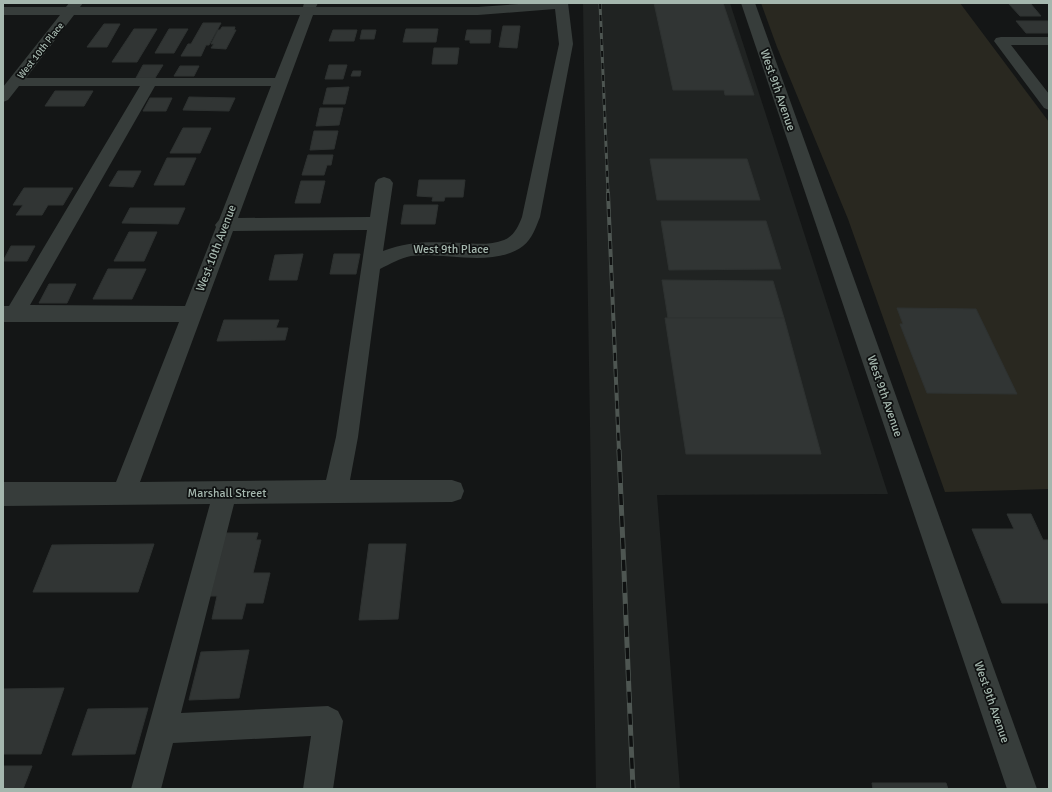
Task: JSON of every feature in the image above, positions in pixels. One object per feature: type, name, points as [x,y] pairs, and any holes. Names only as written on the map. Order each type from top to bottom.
[{"type":"street","name":"West 9th Avenue","points":[[748,3],[1022,789]]},
{"type":"street","points":[[3,10],[73,7],[310,7],[478,11],[561,4]]},
{"type":"street","name":"West 9th Place","points":[[371,265],[396,253],[412,249],[502,249],[510,246],[522,236],[531,217],[566,44],[561,4]]},
{"type":"street","name":"West 10th Place","points":[[3,97],[73,7]]},
{"type":"street","name":"West 10th Avenue","points":[[123,494],[279,82],[310,7]]},
{"type":"street","points":[[1049,41],[1001,41],[1049,105]]},
{"type":"street","points":[[15,82],[279,82]]},
{"type":"street","points":[[9,314],[150,82]]},
{"type":"street","points":[[336,492],[347,437],[384,183]]},
{"type":"street","points":[[224,226],[378,223]]},
{"type":"street","points":[[9,314],[191,314]]},
{"type":"street","name":"Marshall Street","points":[[3,494],[452,491]]},
{"type":"street","points":[[146,789],[225,493]]},
{"type":"street","points":[[162,729],[328,721],[318,789]]},
{"type":"shaded area","points":[[583,3],[730,3],[888,494],[657,495],[680,789],[596,789]]},
{"type":"shaded area","points":[[761,3],[960,3],[1049,122],[1049,489],[945,492],[848,219],[777,47]]},
{"type":"building","points":[[654,3],[723,3],[754,95],[725,95],[724,90],[673,90]]},
{"type":"building","points":[[1008,3],[1030,3],[1041,16],[1020,16]]},
{"type":"building","points":[[1016,21],[1049,21],[1049,33],[1026,33]]},
{"type":"building","points":[[203,23],[221,23],[209,45],[206,45],[201,56],[181,56],[188,44],[191,44]]},
{"type":"building","points":[[104,24],[120,24],[107,47],[87,47]]},
{"type":"building","points":[[503,26],[520,26],[517,48],[499,47]]},
{"type":"building","points":[[222,27],[235,27],[234,30],[236,30],[226,49],[211,48],[214,44],[211,44],[218,30]]},
{"type":"building","points":[[134,29],[157,29],[137,62],[112,62]]},
{"type":"building","points":[[169,29],[188,29],[174,53],[155,53]]},
{"type":"building","points":[[406,29],[438,29],[436,42],[403,42]]},
{"type":"building","points":[[333,30],[357,30],[354,41],[329,41]]},
{"type":"building","points":[[362,30],[376,30],[374,39],[360,39]]},
{"type":"building","points":[[467,30],[491,30],[490,43],[470,43],[470,40],[465,40]]},
{"type":"building","points":[[434,48],[459,48],[457,64],[432,64]]},
{"type":"building","points":[[143,65],[163,65],[155,78],[136,78]]},
{"type":"building","points":[[329,65],[347,65],[343,79],[325,79]]},
{"type":"building","points":[[180,66],[199,66],[194,76],[174,76]]},
{"type":"building","points":[[353,71],[361,71],[360,76],[351,76]]},
{"type":"building","points":[[349,87],[345,104],[323,104],[327,88]]},
{"type":"building","points":[[55,91],[93,91],[84,106],[45,106]]},
{"type":"building","points":[[189,97],[235,98],[229,111],[183,110]]},
{"type":"building","points":[[150,98],[172,98],[166,111],[143,111]]},
{"type":"building","points":[[320,108],[343,108],[339,125],[316,126]]},
{"type":"building","points":[[183,128],[211,128],[200,153],[170,153]]},
{"type":"building","points":[[314,131],[338,131],[334,149],[310,150]]},
{"type":"building","points":[[308,155],[333,155],[331,165],[327,165],[324,175],[302,175]]},
{"type":"building","points":[[167,158],[196,158],[184,185],[154,185]]},
{"type":"building","points":[[650,159],[747,159],[760,200],[657,200]]},
{"type":"building","points":[[118,171],[141,171],[133,187],[109,186]]},
{"type":"building","points":[[419,180],[465,180],[463,197],[445,197],[444,201],[432,201],[433,197],[417,196]]},
{"type":"building","points":[[301,181],[325,181],[320,203],[295,203]]},
{"type":"building","points":[[24,188],[73,188],[63,205],[48,205],[42,215],[16,215],[23,205],[13,205]]},
{"type":"building","points":[[404,205],[438,205],[435,224],[401,224]]},
{"type":"building","points":[[130,208],[185,208],[178,224],[122,223]]},
{"type":"building","points":[[661,221],[766,221],[781,269],[669,270]]},
{"type":"building","points":[[129,232],[157,232],[144,261],[114,261]]},
{"type":"building","points":[[11,246],[35,246],[27,261],[3,261]]},
{"type":"building","points":[[303,254],[297,280],[269,280],[275,255]]},
{"type":"building","points":[[334,254],[360,254],[356,274],[330,274]]},
{"type":"building","points":[[108,269],[146,269],[132,299],[93,299]]},
{"type":"building","points":[[662,280],[773,281],[784,318],[668,318]]},
{"type":"building","points":[[49,284],[76,284],[67,303],[39,303]]},
{"type":"building","points":[[897,308],[976,309],[1017,394],[927,393],[900,324],[903,324]]},
{"type":"building","points":[[665,318],[784,318],[821,454],[686,454]]},
{"type":"building","points":[[224,320],[279,320],[276,328],[288,328],[285,340],[217,341]]},
{"type":"building","points":[[1007,514],[1031,514],[1043,540],[1049,540],[1049,603],[1002,603],[972,529],[1014,529]]},
{"type":"building","points":[[226,533],[258,533],[256,540],[261,540],[253,573],[270,573],[263,603],[246,603],[242,619],[212,619],[217,596],[210,596]]},
{"type":"building","points":[[154,544],[138,592],[33,592],[52,545]]},
{"type":"building","points":[[369,544],[406,544],[398,619],[359,620]]},
{"type":"building","points":[[249,650],[239,698],[189,700],[201,652]]},
{"type":"building","points":[[64,688],[41,754],[3,754],[3,689]]},
{"type":"building","points":[[148,708],[135,754],[72,755],[88,709]]},
{"type":"building","points":[[3,766],[32,766],[23,789],[3,789]]},
{"type":"building","points":[[872,783],[946,783],[948,789],[873,789]]},
{"type":"railway","points":[[600,3],[608,194]]},
{"type":"railway","points":[[608,193],[619,451]]},
{"type":"railway","points":[[619,450],[633,789]]}]
